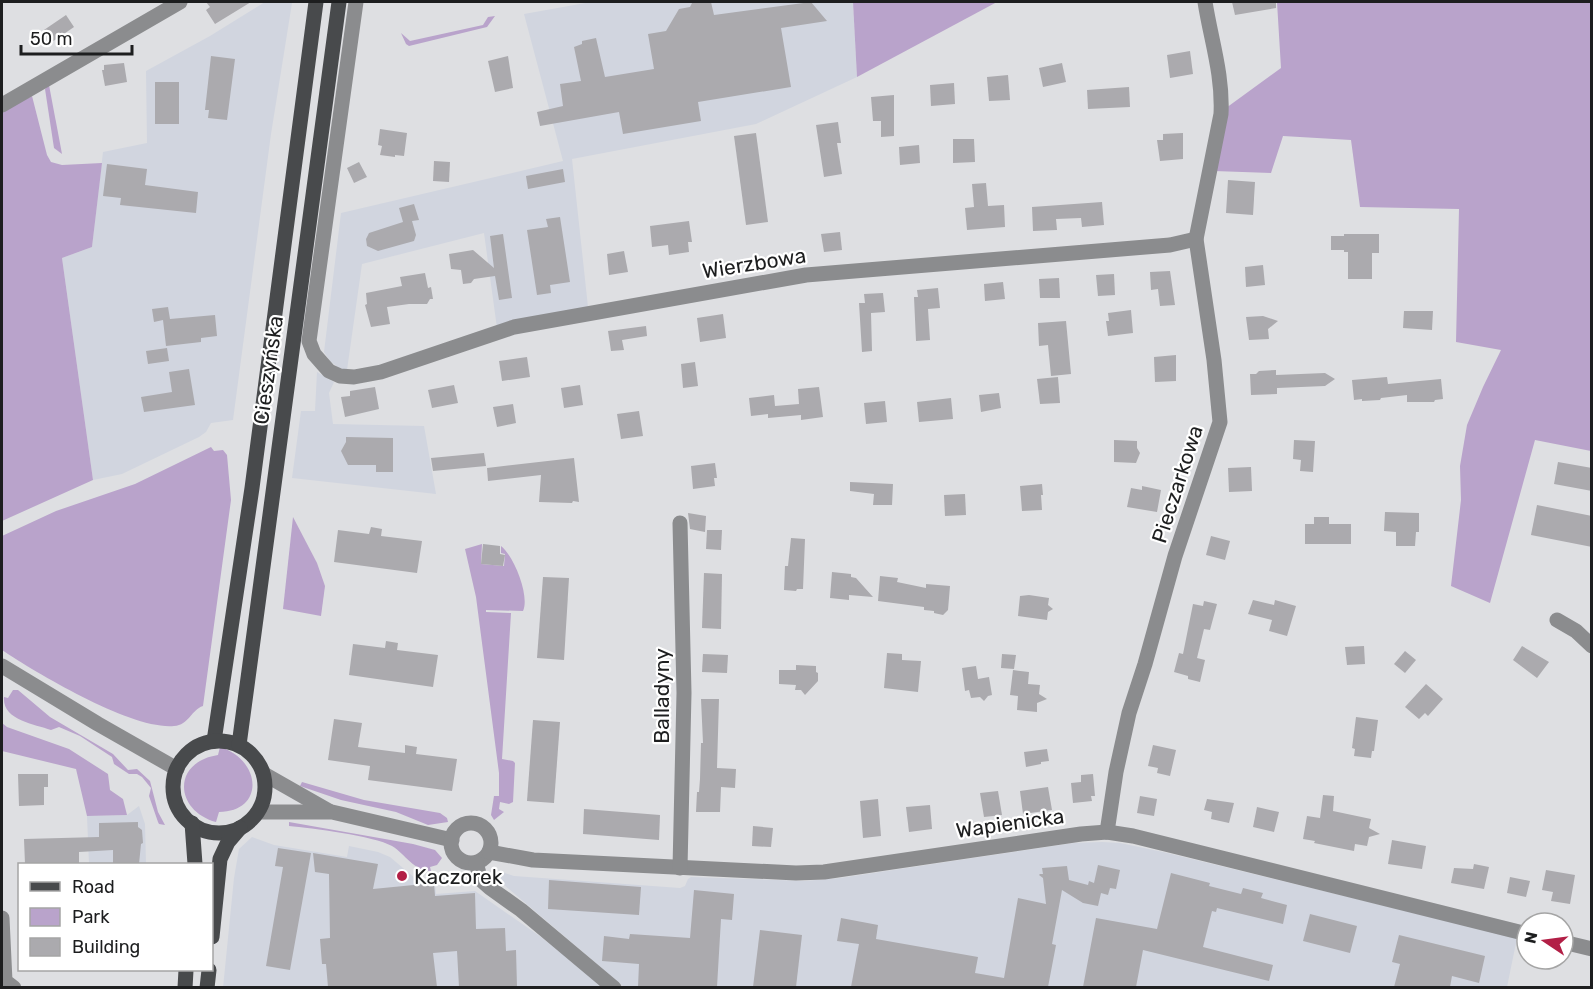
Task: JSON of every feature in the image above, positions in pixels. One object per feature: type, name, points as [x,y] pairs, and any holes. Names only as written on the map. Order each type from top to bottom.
[{"type":"main road","name":"Cieszyńska","points":[[214,741],[252,488],[316,2]]},
{"type":"main road","name":"Cieszyńska","points":[[239,745],[339,2]]},
{"type":"main road","points":[[213,927],[220,859],[228,842],[258,812],[264,798],[264,774],[254,757],[239,745],[227,741],[214,741],[198,746],[186,755],[177,769],[174,792],[177,804],[183,815],[202,830],[215,833],[240,828]]},
{"type":"main road","points":[[192,824],[195,863]]},
{"type":"main road","points":[[185,987],[186,971]]},
{"type":"main road","points":[[207,987],[209,971]]},
{"type":"street","points":[[2,105],[180,2]]},
{"type":"street","name":"Wierzbowa","points":[[356,2],[309,341],[314,354],[329,371],[340,376],[354,377],[381,372],[514,327],[806,275],[1170,244],[1196,239]]},
{"type":"street","name":"Pieczarkowa","points":[[1107,832],[1116,772],[1129,713],[1175,556],[1220,422],[1214,360],[1196,239],[1221,114],[1222,97],[1220,74],[1205,2]]},
{"type":"street","name":"Balladyny","points":[[680,523],[684,693],[680,868]]},
{"type":"street","points":[[1557,620],[1576,631],[1592,646]]},
{"type":"street","points":[[2,666],[177,769]]},
{"type":"street","points":[[264,774],[332,812]]},
{"type":"street","points":[[258,812],[332,812],[452,840]]},
{"type":"street","points":[[476,824],[485,829],[490,836],[489,852],[482,860],[469,863],[458,858],[452,846],[452,840],[459,828],[476,824]]},
{"type":"street","name":"Wapienicka","points":[[489,852],[533,860],[796,873],[824,872],[1107,832],[1144,839],[1515,931]]},
{"type":"street","points":[[476,863],[481,880],[614,987]]},
{"type":"street","points":[[2,918],[5,981],[14,987]]},
{"type":"street","points":[[1575,945],[1592,949]]},
{"type":"shaded area","points":[[265,2],[292,3],[271,134],[233,420],[211,423],[206,432],[199,437],[122,474],[93,480],[62,258],[92,247],[103,152],[147,143],[146,71],[210,36]]},
{"type":"shaded area","points":[[591,2],[853,2],[857,77],[756,124],[572,159],[588,307],[497,328],[484,233],[362,264],[347,370],[339,368],[324,352],[341,213],[563,161],[524,14]]},
{"type":"shaded area","points":[[317,372],[334,382],[329,393],[333,424],[424,426],[436,494],[292,478],[301,411],[315,411]]},
{"type":"shaded area","points":[[139,806],[145,824],[146,863],[89,863],[87,816],[127,815]]},
{"type":"shaded area","points":[[252,837],[274,845],[347,857],[349,846],[378,852],[390,857],[416,879],[435,881],[436,894],[475,891],[541,937],[605,988],[223,988],[239,849]]},
{"type":"shaded area","points":[[1073,843],[1120,843],[1163,852],[1515,938],[1507,987],[624,987],[496,878],[499,871],[514,876],[680,888],[685,886],[691,877],[805,881],[840,878]]},
{"type":"green space","points":[[853,2],[997,2],[857,77]]},
{"type":"green space","points":[[1277,2],[1591,2],[1591,451],[1535,440],[1490,603],[1451,586],[1461,500],[1460,466],[1467,425],[1501,350],[1456,342],[1459,209],[1360,207],[1351,140],[1283,136],[1271,173],[1214,171],[1226,108],[1281,68]]},
{"type":"green space","points":[[495,16],[487,27],[409,46],[401,33],[410,41],[483,25],[488,17]]},
{"type":"green space","points":[[49,85],[62,154],[54,148],[45,89]]},
{"type":"green space","points":[[32,96],[47,155],[51,162],[62,165],[102,163],[92,247],[62,258],[93,480],[2,521],[2,111]]},
{"type":"green space","points":[[211,447],[214,451],[223,450],[227,455],[231,500],[203,706],[183,723],[174,726],[156,725],[134,719],[61,686],[2,650],[2,536],[56,511],[135,484]]},
{"type":"green space","points":[[293,517],[317,563],[325,586],[321,616],[283,609]]},
{"type":"green space","points":[[482,544],[481,564],[504,566],[505,554],[501,553],[501,546],[506,551],[520,577],[525,604],[523,611],[486,610],[486,612],[511,613],[502,759],[515,763],[513,802],[509,804],[500,802],[499,809],[504,812],[494,820],[491,815],[494,796],[499,796],[499,773],[476,597],[465,549]]},
{"type":"green space","points":[[13,690],[18,690],[50,717],[113,754],[128,770],[137,769],[150,781],[158,812],[165,825],[158,822],[149,796],[151,788],[142,777],[129,774],[114,764],[112,757],[80,736],[59,727],[51,730],[36,726],[14,716],[8,711],[4,697],[8,698]]},
{"type":"green space","points":[[2,723],[7,727],[69,749],[108,774],[110,790],[123,799],[127,815],[87,816],[76,769],[2,751]]},
{"type":"green space","points":[[220,747],[234,754],[244,763],[250,773],[252,784],[251,795],[244,804],[234,810],[219,812],[216,822],[202,816],[192,807],[186,797],[184,787],[186,776],[192,767],[203,759],[218,755]]},
{"type":"green space","points":[[302,782],[364,800],[440,813],[447,818],[448,822],[428,825],[396,812],[341,800],[300,786]]},
{"type":"green space","points":[[289,822],[413,844],[435,850],[442,858],[437,865],[430,867],[431,871],[425,870],[415,865],[397,849],[383,842],[342,833],[289,826]]},
{"type":"building","points":[[206,2],[251,2],[215,24],[206,10],[210,7]]},
{"type":"building","points":[[711,2],[714,15],[811,2],[827,21],[781,28],[791,87],[698,102],[701,121],[623,134],[619,112],[540,126],[537,112],[563,106],[560,84],[581,81],[574,47],[582,44],[582,41],[596,38],[605,77],[654,69],[648,34],[666,31],[679,9],[690,7],[692,3]]},
{"type":"building","points":[[1232,2],[1276,2],[1276,8],[1235,15]]},
{"type":"building","points":[[66,15],[74,27],[52,42],[44,30]]},
{"type":"building","points":[[1190,51],[1193,74],[1170,78],[1167,55]]},
{"type":"building","points":[[211,56],[235,59],[227,120],[208,118],[209,110],[205,110]]},
{"type":"building","points":[[508,56],[513,88],[495,92],[488,61]]},
{"type":"building","points":[[124,63],[127,82],[105,86],[102,70],[104,70],[104,65]]},
{"type":"building","points":[[1062,63],[1066,82],[1043,87],[1039,68]]},
{"type":"building","points":[[1008,75],[1010,100],[989,101],[987,77]]},
{"type":"building","points":[[155,82],[179,82],[179,124],[155,124]]},
{"type":"building","points":[[954,83],[955,104],[931,106],[930,85]]},
{"type":"building","points":[[1129,87],[1130,107],[1088,109],[1087,90]]},
{"type":"building","points":[[894,95],[894,136],[881,137],[881,121],[873,121],[871,97]]},
{"type":"building","points":[[838,122],[841,143],[837,143],[842,174],[824,177],[816,125]]},
{"type":"building","points":[[380,129],[407,133],[404,156],[380,155],[382,146],[378,145]]},
{"type":"building","points":[[756,133],[768,222],[746,225],[734,136]]},
{"type":"building","points":[[1183,133],[1183,159],[1160,161],[1157,140],[1163,140],[1163,134]]},
{"type":"building","points":[[953,139],[974,139],[975,162],[953,163]]},
{"type":"building","points":[[919,145],[920,163],[900,165],[899,147]]},
{"type":"building","points":[[434,161],[450,162],[449,182],[433,181]]},
{"type":"building","points":[[359,162],[367,177],[354,183],[347,168]]},
{"type":"building","points":[[107,164],[147,169],[145,185],[198,192],[196,213],[120,205],[121,198],[103,196]]},
{"type":"building","points":[[563,169],[565,182],[528,189],[526,176]]},
{"type":"building","points":[[1228,180],[1255,182],[1253,215],[1226,213]]},
{"type":"building","points":[[986,183],[988,206],[1004,205],[1005,227],[967,230],[965,208],[974,207],[972,184]]},
{"type":"building","points":[[1102,202],[1104,225],[1082,227],[1081,218],[1056,219],[1057,230],[1033,231],[1032,207]]},
{"type":"building","points":[[414,204],[419,220],[412,221],[416,235],[414,241],[378,251],[367,246],[366,239],[369,233],[403,222],[399,208]]},
{"type":"building","points":[[560,217],[570,282],[550,285],[551,293],[537,295],[527,230],[548,227],[546,219]]},
{"type":"building","points":[[689,221],[692,242],[688,242],[689,252],[669,255],[668,245],[652,247],[650,226]]},
{"type":"building","points":[[840,232],[842,250],[824,252],[821,234]]},
{"type":"building","points":[[503,234],[512,298],[499,300],[495,276],[474,279],[471,283],[463,284],[461,270],[451,269],[449,254],[473,250],[494,268],[490,236]]},
{"type":"building","points":[[1344,234],[1379,234],[1379,253],[1372,253],[1372,279],[1348,279],[1348,252],[1331,250],[1331,236],[1344,236]]},
{"type":"building","points":[[624,251],[628,272],[609,275],[607,254]]},
{"type":"building","points":[[1263,265],[1265,285],[1246,287],[1245,267]]},
{"type":"building","points":[[1170,271],[1175,305],[1160,306],[1158,289],[1151,290],[1150,272]]},
{"type":"building","points":[[425,273],[433,299],[430,299],[427,304],[387,307],[390,324],[371,327],[365,305],[367,304],[366,293],[402,286],[400,277]]},
{"type":"building","points":[[1114,274],[1115,295],[1098,296],[1096,275]]},
{"type":"building","points":[[1059,278],[1060,298],[1040,298],[1039,279]]},
{"type":"building","points":[[1003,282],[1005,299],[985,301],[984,284]]},
{"type":"building","points":[[938,288],[940,308],[928,309],[930,340],[916,341],[914,297],[918,297],[917,290]]},
{"type":"building","points":[[883,293],[885,312],[871,313],[872,351],[862,352],[859,303],[865,303],[864,294]]},
{"type":"building","points":[[168,307],[170,319],[215,315],[217,336],[201,338],[201,342],[166,346],[163,320],[154,322],[152,309]]},
{"type":"building","points":[[1131,310],[1133,333],[1108,336],[1106,321],[1109,321],[1108,313]]},
{"type":"building","points":[[1404,311],[1433,311],[1432,330],[1403,328]]},
{"type":"building","points":[[723,314],[726,338],[700,342],[697,318]]},
{"type":"building","points":[[1263,316],[1278,321],[1268,329],[1269,339],[1249,340],[1246,317]]},
{"type":"building","points":[[1066,321],[1071,374],[1051,376],[1048,345],[1039,346],[1038,323]]},
{"type":"building","points":[[646,326],[647,336],[622,340],[624,350],[611,351],[608,331]]},
{"type":"building","points":[[167,348],[169,361],[148,364],[146,351]]},
{"type":"building","points":[[1176,355],[1176,381],[1155,382],[1154,357]]},
{"type":"building","points":[[527,357],[530,377],[502,381],[499,361]]},
{"type":"building","points":[[695,362],[698,386],[683,388],[681,364]]},
{"type":"building","points":[[189,369],[195,405],[144,412],[141,397],[172,392],[169,372]]},
{"type":"building","points":[[1276,370],[1276,375],[1325,373],[1335,379],[1325,386],[1277,388],[1277,394],[1251,395],[1250,374]]},
{"type":"building","points":[[1058,377],[1060,403],[1040,404],[1037,379]]},
{"type":"building","points":[[1387,377],[1388,384],[1441,379],[1443,399],[1434,402],[1407,402],[1407,395],[1380,400],[1354,400],[1352,380]]},
{"type":"building","points":[[454,385],[458,403],[432,408],[428,390]]},
{"type":"building","points":[[580,385],[583,405],[564,408],[561,388]]},
{"type":"building","points":[[375,387],[379,409],[345,417],[341,397],[350,396],[350,391]]},
{"type":"building","points":[[819,387],[823,417],[801,420],[801,415],[768,418],[768,414],[751,416],[749,398],[774,395],[775,406],[799,404],[798,389]]},
{"type":"building","points":[[999,393],[1001,408],[981,412],[979,395]]},
{"type":"building","points":[[951,398],[953,419],[919,422],[917,402]]},
{"type":"building","points":[[885,401],[887,422],[866,424],[864,403]]},
{"type":"building","points":[[513,404],[516,423],[497,427],[493,407]]},
{"type":"building","points":[[639,411],[643,436],[621,439],[617,414]]},
{"type":"building","points":[[346,437],[393,438],[393,472],[376,472],[376,465],[348,465],[341,451]]},
{"type":"building","points":[[1114,440],[1137,441],[1140,453],[1136,463],[1114,462]]},
{"type":"building","points":[[1294,440],[1315,441],[1313,472],[1300,471],[1301,460],[1293,459]]},
{"type":"building","points":[[484,453],[486,466],[433,471],[431,458]]},
{"type":"building","points":[[574,458],[579,502],[539,502],[541,475],[488,481],[487,468]]},
{"type":"building","points":[[1558,462],[1592,468],[1592,491],[1554,484]]},
{"type":"building","points":[[715,463],[717,478],[714,478],[715,486],[693,489],[691,466]]},
{"type":"building","points":[[1251,467],[1252,491],[1229,492],[1228,468]]},
{"type":"building","points":[[850,482],[893,484],[892,505],[873,505],[874,494],[850,491]]},
{"type":"building","points":[[1042,484],[1042,510],[1022,511],[1020,486]]},
{"type":"building","points":[[1142,486],[1161,490],[1157,512],[1127,507],[1131,488],[1142,490]]},
{"type":"building","points":[[965,494],[966,515],[945,516],[944,495]]},
{"type":"building","points":[[1537,505],[1592,516],[1592,547],[1531,535]]},
{"type":"building","points":[[1385,512],[1419,513],[1419,532],[1416,532],[1415,546],[1396,546],[1396,532],[1384,531]]},
{"type":"building","points":[[688,513],[706,516],[705,532],[690,529]]},
{"type":"building","points":[[1314,517],[1329,517],[1329,524],[1351,524],[1351,544],[1305,544],[1305,524],[1314,524]]},
{"type":"building","points":[[371,527],[382,529],[381,536],[422,541],[417,573],[334,562],[338,530],[369,534]]},
{"type":"building","points":[[707,530],[722,530],[721,550],[706,549]]},
{"type":"building","points":[[1211,536],[1230,541],[1225,560],[1206,555]]},
{"type":"building","points":[[791,538],[805,539],[803,589],[796,591],[784,590],[785,566],[788,566]]},
{"type":"building","points":[[483,544],[500,546],[500,554],[505,555],[503,566],[481,564]]},
{"type":"building","points":[[832,572],[851,574],[851,577],[856,578],[873,597],[849,595],[849,600],[830,598]]},
{"type":"building","points":[[704,573],[722,574],[721,629],[702,628]]},
{"type":"building","points":[[880,576],[898,578],[897,582],[926,588],[926,584],[950,586],[948,610],[943,615],[924,610],[924,607],[878,601]]},
{"type":"building","points":[[543,577],[569,578],[564,660],[537,658]]},
{"type":"building","points":[[1020,596],[1049,598],[1048,605],[1053,609],[1048,612],[1047,620],[1018,616]]},
{"type":"building","points":[[1253,600],[1274,605],[1275,600],[1296,606],[1287,636],[1269,631],[1272,620],[1248,614]]},
{"type":"building","points":[[1204,601],[1217,604],[1210,630],[1204,629],[1197,658],[1205,660],[1200,682],[1174,672],[1179,653],[1183,654],[1193,604],[1203,606]]},
{"type":"building","points":[[386,641],[398,643],[397,650],[438,655],[433,687],[349,675],[353,644],[385,648]]},
{"type":"building","points":[[1364,646],[1365,664],[1347,665],[1345,647]]},
{"type":"building","points":[[1522,646],[1549,662],[1537,678],[1513,660]]},
{"type":"building","points":[[1405,651],[1416,660],[1405,673],[1394,664]]},
{"type":"building","points":[[887,653],[902,654],[902,660],[921,661],[918,692],[884,688]]},
{"type":"building","points":[[703,654],[728,655],[727,673],[702,672]]},
{"type":"building","points":[[1002,654],[1016,655],[1014,669],[1001,668]]},
{"type":"building","points":[[796,665],[816,666],[818,681],[805,695],[801,690],[795,690],[796,685],[779,684],[779,670],[796,670]]},
{"type":"building","points":[[976,666],[978,679],[989,677],[992,695],[984,701],[980,697],[971,698],[969,690],[965,691],[962,668]]},
{"type":"building","points":[[1013,670],[1029,672],[1028,684],[1040,685],[1039,694],[1047,699],[1037,703],[1037,712],[1017,710],[1018,696],[1010,695]]},
{"type":"building","points":[[1426,684],[1443,699],[1428,716],[1425,713],[1419,719],[1405,707]]},
{"type":"building","points":[[701,699],[719,699],[717,768],[736,769],[735,788],[721,787],[720,812],[696,812],[701,743],[703,743]]},
{"type":"building","points":[[1356,717],[1378,720],[1371,758],[1354,756],[1355,749],[1352,748]]},
{"type":"building","points":[[334,719],[362,723],[358,747],[405,753],[405,745],[417,747],[416,754],[457,759],[452,791],[368,780],[370,766],[328,760]]},
{"type":"building","points":[[533,720],[560,722],[554,803],[527,801]]},
{"type":"building","points":[[1153,745],[1176,750],[1170,776],[1157,773],[1158,768],[1148,766]]},
{"type":"building","points":[[1047,749],[1049,761],[1026,767],[1024,752]]},
{"type":"building","points":[[18,774],[48,774],[48,787],[44,787],[44,805],[19,806]]},
{"type":"building","points":[[1093,774],[1095,796],[1091,796],[1092,801],[1073,803],[1071,783],[1081,782],[1081,775]]},
{"type":"building","points":[[1048,787],[1052,810],[1023,814],[1020,791]]},
{"type":"building","points":[[998,791],[1002,815],[984,817],[980,793]]},
{"type":"building","points":[[1323,795],[1334,796],[1333,811],[1371,819],[1369,828],[1380,834],[1369,837],[1367,846],[1355,844],[1354,851],[1303,839],[1307,816],[1320,818]]},
{"type":"building","points":[[1140,796],[1157,799],[1154,816],[1137,813]]},
{"type":"building","points":[[878,799],[881,836],[863,838],[860,801]]},
{"type":"building","points":[[1207,799],[1234,803],[1229,823],[1211,819],[1212,812],[1204,810]]},
{"type":"building","points":[[930,805],[932,829],[909,832],[906,807]]},
{"type":"building","points":[[1257,807],[1279,812],[1274,832],[1253,827]]},
{"type":"building","points":[[584,809],[660,815],[659,840],[583,834]]},
{"type":"building","points":[[138,822],[138,827],[142,830],[143,843],[139,863],[113,863],[113,850],[79,852],[79,863],[25,863],[24,839],[99,837],[99,823]]},
{"type":"building","points":[[753,826],[773,828],[771,847],[752,846]]},
{"type":"building","points":[[1392,840],[1426,846],[1422,869],[1388,864]]},
{"type":"building","points":[[278,848],[311,853],[290,970],[266,966],[283,867],[275,866]]},
{"type":"building","points":[[313,853],[378,864],[373,889],[434,883],[435,896],[475,893],[476,929],[505,928],[506,951],[516,950],[517,987],[459,987],[457,951],[433,953],[437,987],[328,987],[326,964],[322,964],[320,939],[330,938],[329,874],[315,872]]},
{"type":"building","points":[[1474,864],[1489,867],[1484,889],[1451,883],[1454,868],[1473,869]]},
{"type":"building","points":[[1098,865],[1120,870],[1116,889],[1110,888],[1108,895],[1101,893],[1098,906],[1083,903],[1062,890],[1052,944],[1056,945],[1048,987],[851,987],[859,944],[837,941],[841,918],[878,925],[876,939],[978,957],[975,973],[1004,978],[1018,898],[1046,904],[1043,878],[1039,875],[1043,874],[1042,868],[1067,866],[1069,880],[1088,885],[1089,881],[1094,883]]},
{"type":"building","points":[[1546,870],[1575,875],[1570,904],[1551,901],[1553,892],[1542,890]]},
{"type":"building","points":[[1171,873],[1241,894],[1243,888],[1263,893],[1261,898],[1287,905],[1283,924],[1217,908],[1216,912],[1212,911],[1203,947],[1273,965],[1269,981],[1143,950],[1136,987],[1083,987],[1096,918],[1157,929]]},
{"type":"building","points":[[1510,877],[1530,881],[1526,897],[1507,893]]},
{"type":"building","points":[[549,880],[641,887],[639,915],[548,909]]},
{"type":"building","points":[[694,890],[734,894],[732,920],[721,919],[717,987],[638,987],[639,964],[602,961],[604,936],[629,939],[630,934],[690,938]]},
{"type":"building","points":[[1310,914],[1357,926],[1350,953],[1303,941]]},
{"type":"building","points":[[760,930],[802,935],[796,987],[753,987]]},
{"type":"building","points":[[1399,935],[1485,956],[1479,983],[1452,976],[1450,987],[1394,987],[1400,964],[1392,962]]},
{"type":"place","name":"Kaczorek","points":[[402,876]]}]
